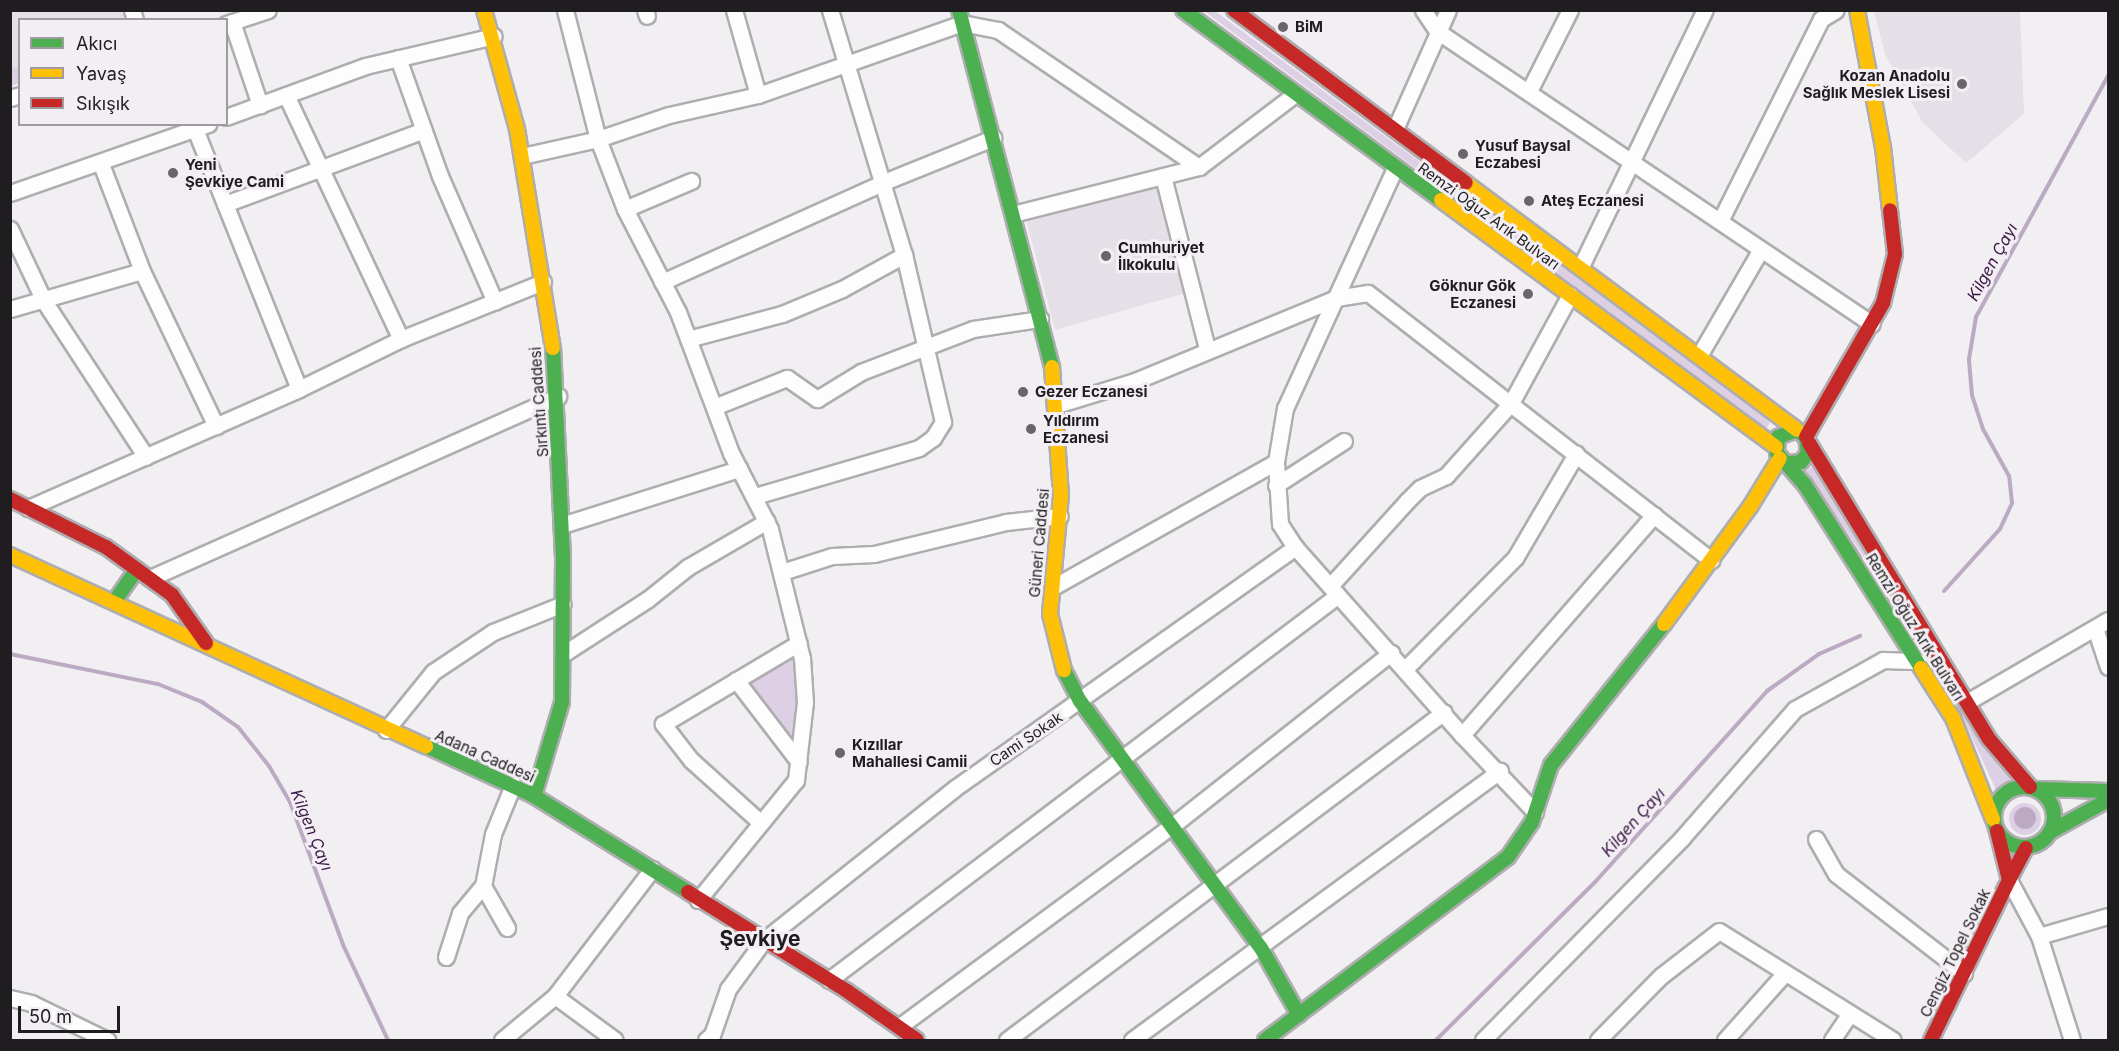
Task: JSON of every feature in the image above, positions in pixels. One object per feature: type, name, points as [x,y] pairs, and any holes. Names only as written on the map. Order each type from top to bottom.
[{"type":"main road","name":"Sırkıntı Caddesi","points":[[484,10],[495,36],[522,156],[543,282],[558,396],[562,525],[562,702],[534,795]]},
{"type":"main road","name":"Remzi Oğuz Arık Bulvarı","points":[[1183,10],[1570,295],[1782,456],[1918,661],[1966,743],[1995,824]]},
{"type":"main road","name":"Remzi Oğuz Arık Bulvarı","points":[[1234,10],[1700,354],[1804,436],[1994,745],[2033,788],[2051,803],[2054,823],[2050,832]]},
{"type":"main road","points":[[1782,456],[1805,458],[1804,436],[1884,303],[1895,254],[1883,147],[1857,10]]},
{"type":"main road","name":"Güneri Caddesi","points":[[961,17],[1040,319],[1057,405],[1060,516],[1050,614],[1054,642],[1066,680],[1125,758],[1261,948],[1299,1015]]},
{"type":"main road","points":[[1264,1041],[1508,857],[1535,812],[1551,765],[1711,560],[1782,456],[1782,433],[1804,436]]},
{"type":"main road","points":[[10,499],[106,547],[172,594],[206,643]]},
{"type":"main road","name":"Adana Caddesi","points":[[10,555],[206,643],[386,730],[534,795],[698,900],[829,980],[900,1026],[918,1041]]},
{"type":"main road","points":[[10,568],[199,652],[274,677]]},
{"type":"main road","points":[[114,602],[137,569]]},
{"type":"main road","points":[[2109,791],[2033,788],[2004,794],[1995,824],[2007,843],[2026,848],[2036,845],[2050,832],[2109,800]]},
{"type":"main road","name":"Cengiz Topel Sokak","points":[[1995,824],[2009,880]]},
{"type":"main road","name":"Cengiz Topel Sokak","points":[[1931,1041],[2026,848]]},
{"type":"street","points":[[260,105],[229,23],[268,10]]},
{"type":"street","points":[[565,10],[598,139],[625,209],[688,339],[739,469],[767,521],[782,572],[798,642],[805,702],[796,780],[698,900]]},
{"type":"street","points":[[734,10],[758,95]]},
{"type":"street","points":[[755,496],[919,448],[933,438],[943,422],[904,255],[884,182],[830,10]]},
{"type":"street","points":[[1423,10],[1437,31],[1872,324]]},
{"type":"street","points":[[1395,129],[1448,10]]},
{"type":"street","points":[[1528,91],[1570,10]]},
{"type":"street","points":[[1581,266],[1634,163],[1705,10]]},
{"type":"street","points":[[1720,221],[1821,19],[1836,10]]},
{"type":"street","points":[[522,156],[598,139],[669,115],[758,95],[961,17],[998,30],[1199,167]]},
{"type":"street","points":[[228,116],[398,58],[495,36]]},
{"type":"street","points":[[398,58],[424,130],[495,302]]},
{"type":"street","points":[[1013,214],[1199,167],[1295,94]]},
{"type":"street","points":[[286,95],[401,339]]},
{"type":"street","points":[[10,193],[101,164],[201,127],[225,204],[299,389]]},
{"type":"street","points":[[225,204],[424,130]]},
{"type":"street","points":[[662,282],[884,182],[993,138]]},
{"type":"street","points":[[101,164],[141,271],[216,426]]},
{"type":"street","points":[[1395,168],[1285,408],[1276,462],[1280,524],[1295,547],[1444,712],[1462,735],[1500,771],[1535,812]]},
{"type":"street","points":[[1163,176],[1208,349]]},
{"type":"street","points":[[625,209],[692,181]]},
{"type":"street","points":[[11,232],[44,301],[146,457]]},
{"type":"street","points":[[1700,354],[1761,249]]},
{"type":"street","points":[[688,339],[782,314],[842,288],[904,255]]},
{"type":"street","points":[[10,309],[141,271]]},
{"type":"street","points":[[28,508],[299,389],[401,339],[543,282]]},
{"type":"street","points":[[1057,405],[1135,381],[1335,298],[1368,293],[1711,560]]},
{"type":"street","points":[[829,980],[1125,758],[1334,590],[1407,501],[1420,488],[1446,476],[1511,404],[1570,295]]},
{"type":"street","points":[[714,407],[786,378],[817,399],[861,372],[927,349],[973,329],[1040,319]]},
{"type":"street","points":[[150,578],[558,396]]},
{"type":"street","points":[[1276,485],[1344,441]]},
{"type":"street","points":[[1405,669],[1515,558],[1576,454]]},
{"type":"street","points":[[1053,587],[1276,462]]},
{"type":"street","points":[[562,525],[739,469]]},
{"type":"street","points":[[1462,735],[1654,515]]},
{"type":"street","points":[[782,572],[832,556],[874,554],[1006,522],[1060,516]]},
{"type":"street","points":[[563,654],[648,599],[688,567],[767,521]]},
{"type":"street","name":"Cami Sokak","points":[[706,1041],[712,1035],[728,989],[764,940],[954,788],[1295,547]]},
{"type":"street","points":[[386,730],[433,672],[494,632],[563,604]]},
{"type":"street","points":[[1967,702],[2102,624],[2109,667]]},
{"type":"street","points":[[761,823],[691,760],[663,724],[798,642]]},
{"type":"street","points":[[900,1026],[1173,825],[1391,653]]},
{"type":"street","points":[[1483,1041],[1682,838],[1795,709],[1883,660],[1918,661]]},
{"type":"street","points":[[736,680],[799,762]]},
{"type":"street","points":[[1007,1041],[1444,712]]},
{"type":"street","points":[[1132,1041],[1500,771]]},
{"type":"street","points":[[446,957],[459,913],[483,886],[493,834],[513,785]]},
{"type":"street","points":[[1816,839],[1836,873],[1964,973]]},
{"type":"street","points":[[502,1040],[555,996],[652,869]]},
{"type":"street","points":[[2009,880],[2039,936],[2072,1041]]},
{"type":"street","points":[[483,886],[507,928]]},
{"type":"street","points":[[2039,936],[2109,916]]},
{"type":"street","points":[[1598,1041],[1661,976],[1719,931],[1893,1041]]},
{"type":"street","points":[[1725,1041],[1785,973]]},
{"type":"street","points":[[555,996],[615,1041]]},
{"type":"street","points":[[10,998],[52,1013],[106,1041]]},
{"type":"street","points":[[1832,1041],[1850,1013]]},
{"type":"shaded area","points":[[10,11],[123,11],[126,18],[18,18],[18,83],[11,86]]},
{"type":"shaded area","points":[[1204,11],[1215,11],[1771,421],[1766,429]]},
{"type":"shaded area","name":"Kozan Anadolu Sağlık Meslek Lisesi","points":[[1874,11],[2020,11],[2024,114],[1966,163],[1923,123],[1885,54]]},
{"type":"shaded area","points":[[18,66],[18,83],[11,86],[11,69]]},
{"type":"shaded area","name":"Cumhuriyet İlkokulu","points":[[1157,188],[1186,293],[1055,330],[1026,219]]},
{"type":"shaded area","points":[[1814,465],[1897,600],[1894,602],[1806,471]]},
{"type":"shaded area","points":[[792,652],[800,677],[794,749],[745,682]]},
{"type":"shaded area","points":[[1961,706],[2012,781],[1996,790],[1958,707]]},
{"type":"shaded area","points":[[2025,803],[2036,808],[2041,819],[2036,830],[2025,835],[2014,830],[2009,819],[2014,808]]},
{"type":"shaded area","points":[[2025,807],[2033,810],[2036,818],[2033,826],[2025,829],[2017,826],[2014,818],[2017,810]]},
{"type":"waterway","name":"Kilgen Çayı","points":[[1944,591],[2000,529],[2012,503],[2009,476],[1983,429],[1972,395],[1969,359],[1976,317],[2108,76]]},
{"type":"waterway","name":"Kilgen Çayı","points":[[1436,1040],[1596,881],[1767,691],[1819,654],[1860,636]]},
{"type":"waterway","name":"Kilgen Çayı","points":[[10,654],[158,684],[202,702],[238,727],[269,766],[290,802],[344,947],[388,1040]]},
{"type":"traffic: fast","points":[[959,10],[1052,367]]},
{"type":"traffic: fast","points":[[1183,10],[1441,200]]},
{"type":"traffic: fast","points":[[534,796],[562,702],[563,558],[553,348]]},
{"type":"traffic: fast","points":[[1790,463],[1801,462],[1808,453],[1806,437],[1797,430],[1778,437],[1777,453],[1805,485],[1921,668]]},
{"type":"traffic: fast","points":[[114,602],[137,569]]},
{"type":"traffic: fast","points":[[1265,1040],[1508,857],[1532,822],[1551,765],[1664,624]]},
{"type":"traffic: fast","points":[[1064,670],[1080,701],[1261,948],[1299,1015]]},
{"type":"traffic: fast","points":[[426,746],[534,796],[688,892]]},
{"type":"traffic: fast","points":[[2018,787],[2030,787],[2041,792],[2049,800],[2054,817],[2052,829],[2041,842],[2030,847],[2018,847],[2007,842],[1999,834],[1994,823],[1994,811],[1999,800],[2007,792],[2018,787]]},
{"type":"traffic: fast","points":[[2036,789],[2108,791]]},
{"type":"traffic: fast","points":[[2050,832],[2108,800]]},
{"type":"traffic: slow","points":[[484,10],[517,129],[553,348]]},
{"type":"traffic: slow","points":[[1857,10],[1883,147],[1890,210]]},
{"type":"traffic: slow","points":[[1466,183],[1797,430]]},
{"type":"traffic: slow","points":[[1441,200],[1776,447]]},
{"type":"traffic: slow","points":[[1052,367],[1061,495],[1050,614],[1064,670]]},
{"type":"traffic: slow","points":[[1664,624],[1750,507],[1780,458]]},
{"type":"traffic: slow","points":[[10,555],[426,746]]},
{"type":"traffic: slow","points":[[1921,668],[1953,718],[1993,819]]},
{"type":"traffic: jam","points":[[1234,10],[1466,183]]},
{"type":"traffic: jam","points":[[1806,437],[1883,303],[1895,254],[1890,210]]},
{"type":"traffic: jam","points":[[1809,443],[1989,739],[2030,787]]},
{"type":"traffic: jam","points":[[10,499],[106,547],[172,595],[206,643]]},
{"type":"traffic: jam","points":[[1997,831],[2009,880],[2026,848]]},
{"type":"traffic: jam","points":[[1931,1040],[2009,880]]},
{"type":"traffic: jam","points":[[688,892],[847,991],[917,1040]]},
{"type":"place","name":"BiM","points":[[1283,27]]},
{"type":"place","name":"Kozan Anadolu Sağlık Meslek Lisesi","points":[[1962,84]]},
{"type":"place","name":"Yusuf Baysal Eczabesi","points":[[1463,154]]},
{"type":"place","name":"Yeni Şevkiye Cami","points":[[173,173]]},
{"type":"place","name":"Ateş Eczanesi","points":[[1529,201]]},
{"type":"place","name":"Cumhuriyet İlkokulu","points":[[1106,256]]},
{"type":"place","name":"Göknur Gök Eczanesi","points":[[1528,294]]},
{"type":"place","name":"Gezer Eczanesi","points":[[1023,392]]},
{"type":"place","name":"Yıldırım Eczanesi","points":[[1031,429]]},
{"type":"place","name":"Kızıllar Mahallesi Camii","points":[[840,753]]},
{"type":"district","name":"Şevkiye","points":[[760,939]]}]
